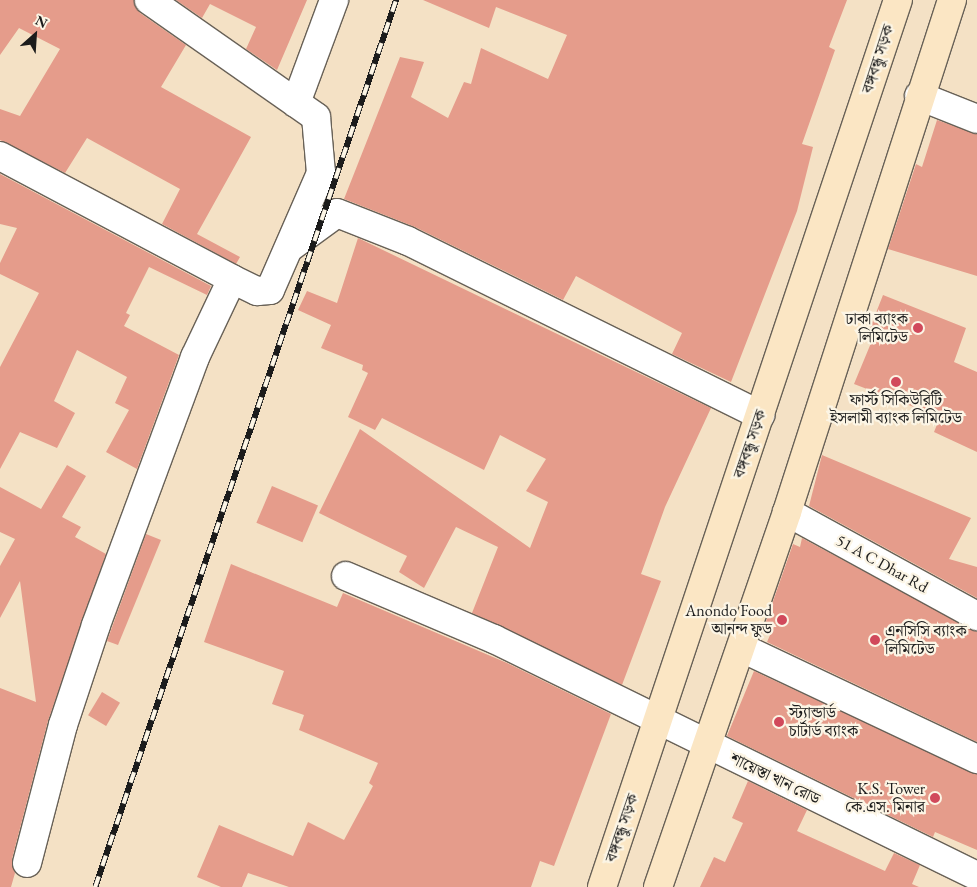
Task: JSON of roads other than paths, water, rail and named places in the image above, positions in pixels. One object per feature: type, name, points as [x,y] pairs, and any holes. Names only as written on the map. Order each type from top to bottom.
[{"type":"main road","name":"বঙ্গবন্ধু সড়ক","points":[[602,887],[898,0]]},
{"type":"main road","points":[[658,887],[742,648],[952,0]]},
{"type":"street","points":[[0,156],[257,292],[270,290],[321,173],[316,117],[149,0]]},
{"type":"street","points":[[296,103],[334,0]]},
{"type":"street","points":[[920,96],[977,119]]},
{"type":"street","points":[[289,248],[337,213],[408,241],[760,415]]},
{"type":"street","points":[[27,863],[63,725],[96,625],[195,357],[232,279]]},
{"type":"street","name":"51 A C Dhar Rd","points":[[787,512],[977,616]]},
{"type":"street","name":"শায়েস্তা খান রোড","points":[[346,576],[494,639],[708,746],[977,876]]},
{"type":"street","points":[[742,648],[977,759]]},
{"type":"railway","points":[[95,887],[396,0]]},
{"type":"place","name":"ঢাকা ব্যাংক লিমিটেড","points":[[918,328]]},
{"type":"place","name":"ফার্স্ট সিকিউরিটি ইসলামী ব্যাংক লিমিটেড","points":[[896,382]]},
{"type":"place","name":"Anondo Food আনন্দ ফুড","points":[[782,620]]},
{"type":"place","name":"এনসিসি ব্যাংক লিমিটেড","points":[[875,640]]},
{"type":"place","name":"স্ট্যান্ডার্ড চার্টার্ড ব্যাংক","points":[[779,722]]},
{"type":"place","name":"K.S. Tower কে.এস. মিনার","points":[[935,798]]}]
